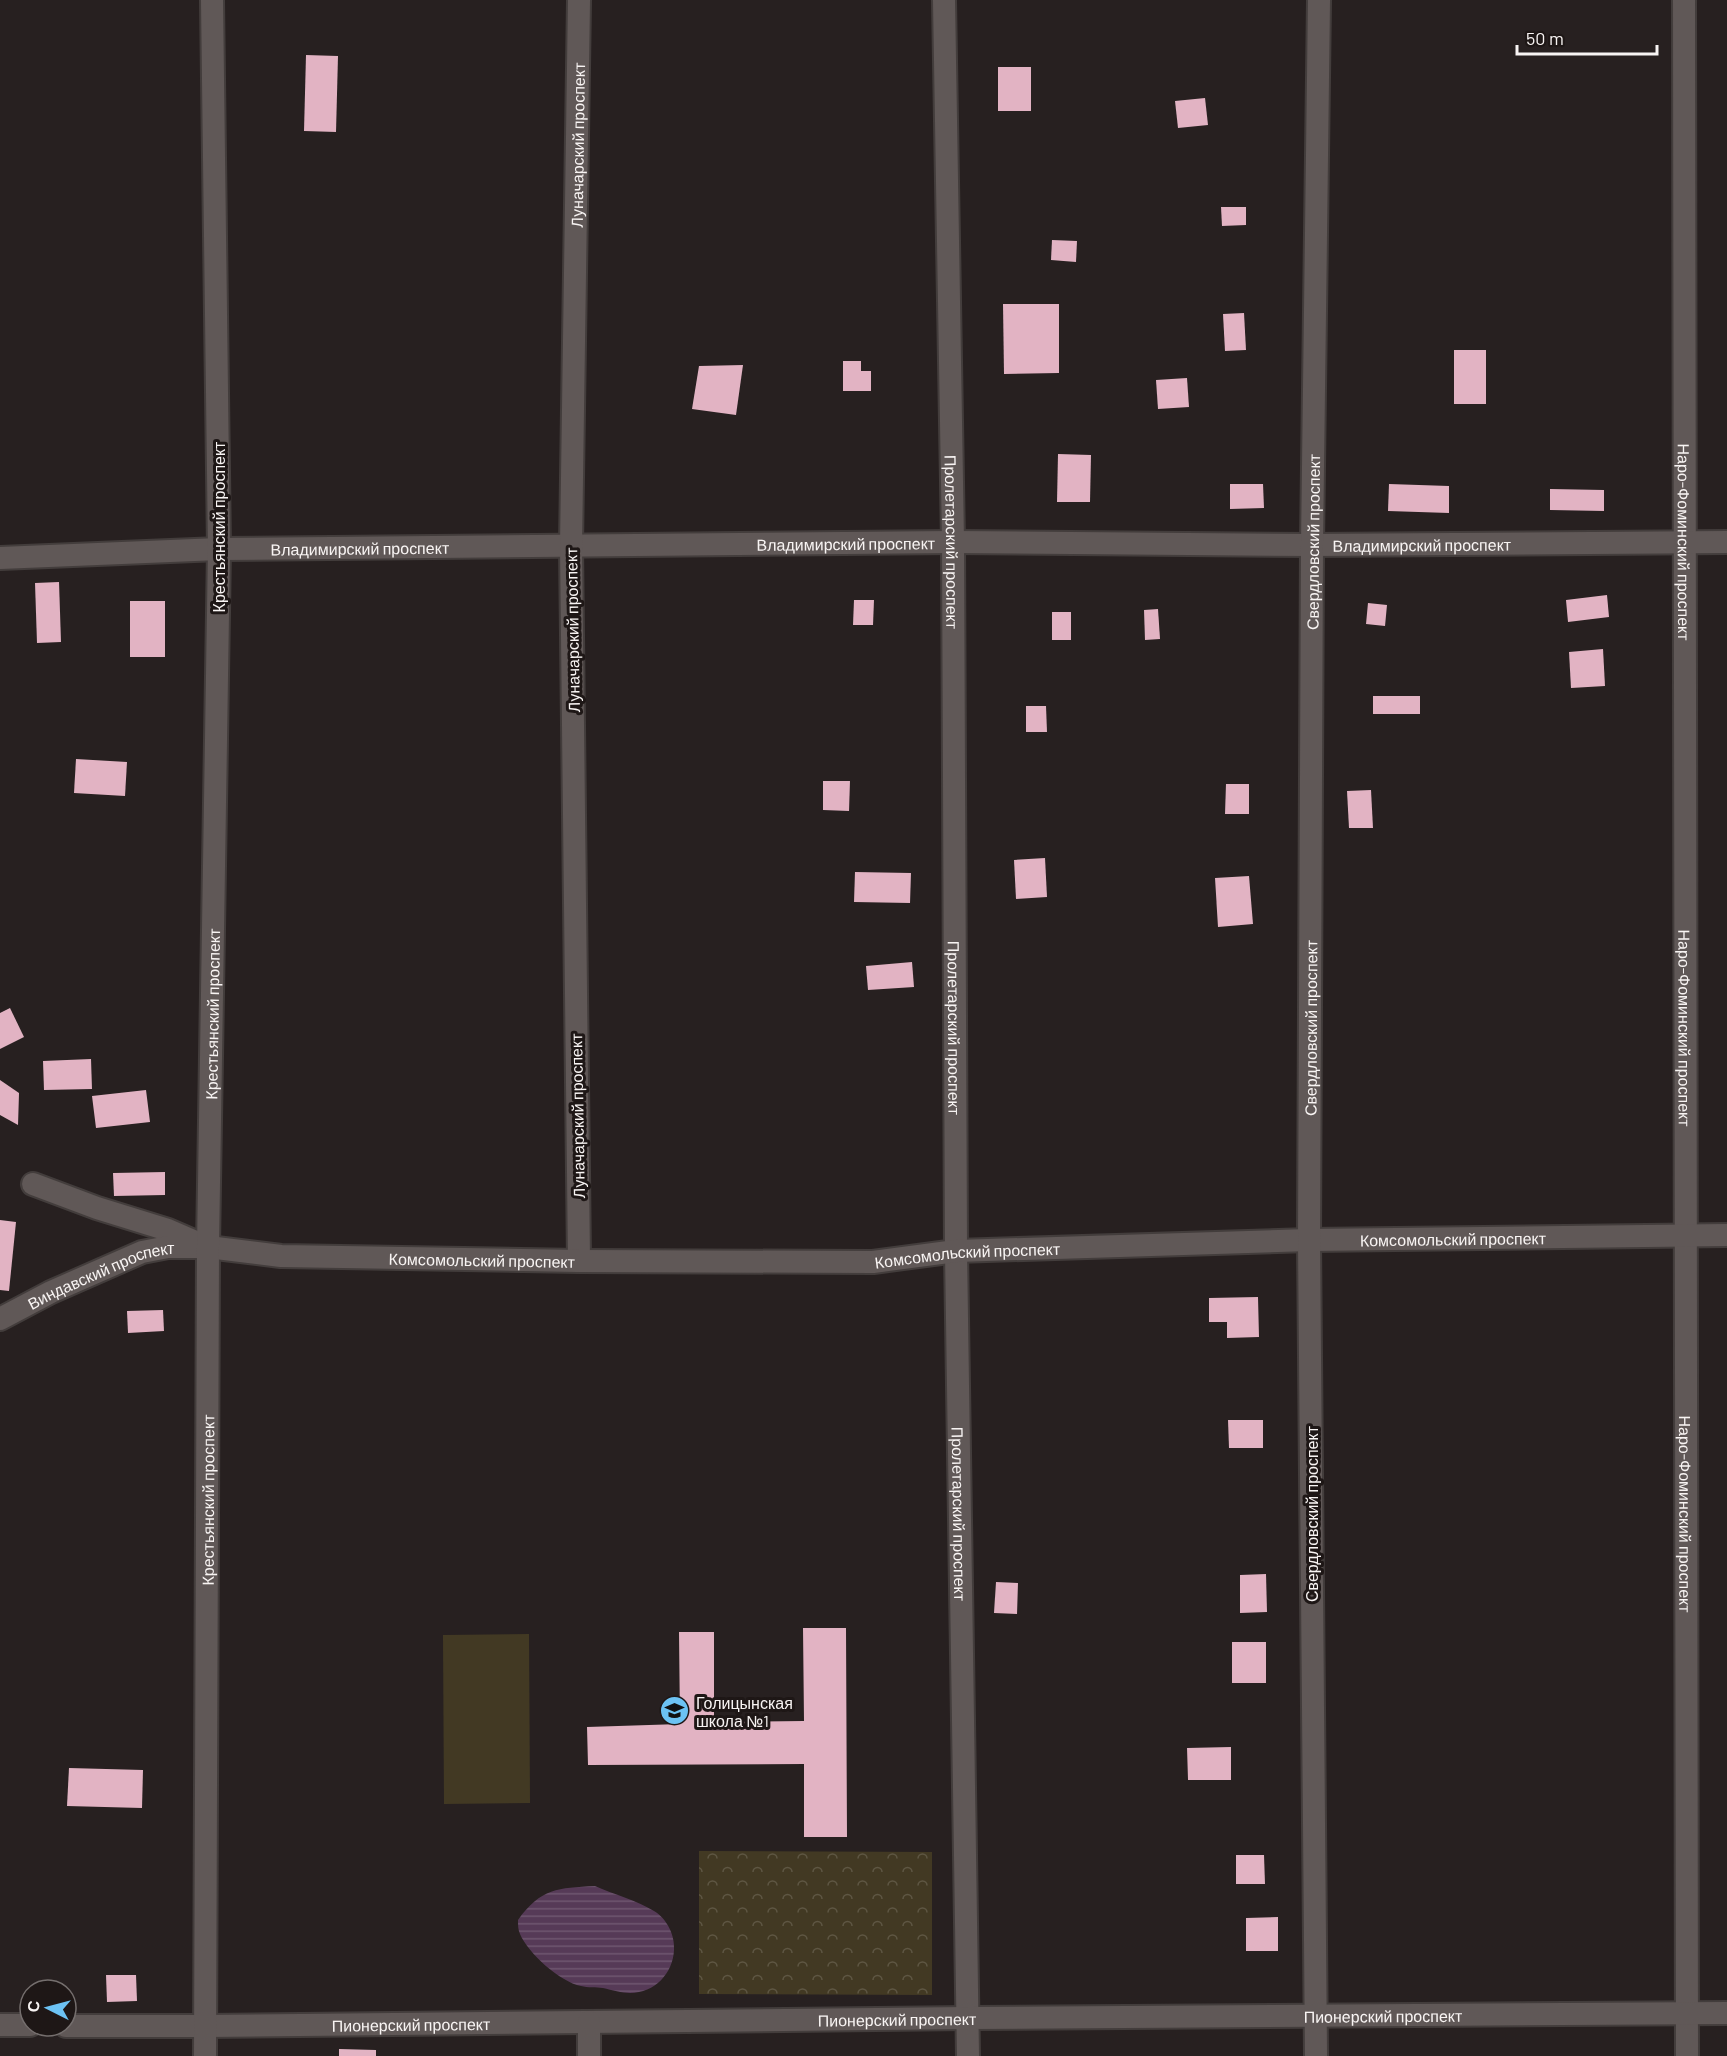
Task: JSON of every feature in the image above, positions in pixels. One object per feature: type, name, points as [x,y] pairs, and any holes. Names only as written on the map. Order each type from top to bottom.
[{"type":"street","name":"Крестьянский проспект","points":[[205,2056],[208,1247],[219,549],[212,0]]},
{"type":"street","name":"Луначарский проспект","points":[[579,0],[571,546],[579,1261]]},
{"type":"street","name":"Пролетарский проспект","points":[[944,0],[953,542],[956,1251],[968,2056]]},
{"type":"street","name":"Свердловский проспект","points":[[1316,2056],[1309,1240],[1312,544],[1319,0]]},
{"type":"street","name":"Наро-Фоминский проспект","points":[[1684,0],[1684,1236],[1687,2056]]},
{"type":"street","name":"Владимирский проспект","points":[[0,558],[219,549],[953,542],[1312,544],[1727,542]]},
{"type":"street","points":[[33,1184],[97,1209],[168,1230],[208,1247]]},
{"type":"street","name":"Комсомольский проспект","points":[[208,1247],[281,1256],[579,1261],[873,1262],[956,1251],[1309,1240],[1727,1235]]},
{"type":"street","name":"Виндавский проспект","points":[[0,1319],[51,1292],[142,1252],[168,1247],[208,1247]]},
{"type":"street","name":"Пионерский проспект","points":[[78,2026],[1727,2013]]},
{"type":"street","points":[[589,2022],[589,2056]]},
{"type":"street","points":[[0,2025],[18,2025]]},
{"type":"green space","points":[[529,1634],[530,1803],[444,1804],[443,1635]]},
{"type":"green space","points":[[699,1851],[932,1852],[932,1995],[699,1994]]},
{"type":"shaded area","points":[[595,1886],[648,1907],[659,1914],[672,1933],[674,1950],[670,1966],[661,1980],[647,1990],[630,1993],[584,1987],[573,1983],[546,1966],[524,1942],[519,1931],[518,1920],[535,1901],[560,1889]]},
{"type":"building","points":[[306,55],[338,56],[336,132],[304,131]]},
{"type":"building","points":[[998,67],[1031,67],[1031,111],[998,111]]},
{"type":"building","points":[[1205,98],[1208,125],[1178,128],[1175,101]]},
{"type":"building","points":[[1221,207],[1246,207],[1246,225],[1222,226]]},
{"type":"building","points":[[1052,240],[1077,241],[1076,262],[1051,260]]},
{"type":"building","points":[[1003,304],[1059,304],[1059,373],[1004,374]]},
{"type":"building","points":[[1244,313],[1246,350],[1225,351],[1223,314]]},
{"type":"building","points":[[1454,350],[1486,350],[1486,404],[1454,404]]},
{"type":"building","points":[[843,361],[861,361],[861,371],[871,371],[871,391],[843,391]]},
{"type":"building","points":[[743,365],[736,415],[692,409],[699,366]]},
{"type":"building","points":[[1187,378],[1189,407],[1158,409],[1156,380]]},
{"type":"building","points":[[1058,454],[1091,455],[1090,502],[1057,502]]},
{"type":"building","points":[[1230,484],[1263,484],[1264,508],[1230,509]]},
{"type":"building","points":[[1389,484],[1449,486],[1449,513],[1388,511]]},
{"type":"building","points":[[1550,489],[1604,490],[1604,511],[1550,510]]},
{"type":"building","points":[[59,582],[61,642],[37,643],[35,583]]},
{"type":"building","points":[[1607,595],[1609,617],[1568,622],[1566,600]]},
{"type":"building","points":[[854,600],[874,600],[873,625],[853,625]]},
{"type":"building","points":[[130,601],[165,601],[165,657],[130,657]]},
{"type":"building","points":[[1368,603],[1387,605],[1385,626],[1366,624]]},
{"type":"building","points":[[1158,609],[1160,639],[1145,640],[1144,610]]},
{"type":"building","points":[[1052,612],[1071,612],[1071,640],[1052,640]]},
{"type":"building","points":[[1603,649],[1605,686],[1571,688],[1569,652]]},
{"type":"building","points":[[1373,696],[1420,696],[1420,714],[1373,714]]},
{"type":"building","points":[[1026,706],[1046,706],[1047,732],[1026,732]]},
{"type":"building","points":[[76,759],[127,762],[125,796],[74,793]]},
{"type":"building","points":[[823,781],[850,781],[849,811],[823,810]]},
{"type":"building","points":[[1226,784],[1249,784],[1249,814],[1225,814]]},
{"type":"building","points":[[1371,790],[1373,828],[1349,828],[1347,791]]},
{"type":"building","points":[[1045,858],[1047,897],[1016,899],[1014,860]]},
{"type":"building","points":[[855,872],[911,873],[910,903],[854,902]]},
{"type":"building","points":[[1249,876],[1253,924],[1218,927],[1215,878]]},
{"type":"building","points":[[912,962],[914,987],[868,990],[866,966]]},
{"type":"building","points":[[10,1008],[24,1037],[0,1049],[0,1013]]},
{"type":"building","points":[[91,1059],[92,1089],[44,1090],[43,1061]]},
{"type":"building","points":[[0,1080],[19,1093],[18,1125],[0,1115]]},
{"type":"building","points":[[146,1090],[150,1122],[96,1128],[92,1096]]},
{"type":"building","points":[[165,1172],[165,1195],[114,1196],[113,1173]]},
{"type":"building","points":[[0,1220],[16,1222],[9,1291],[0,1290]]},
{"type":"building","points":[[1258,1297],[1259,1337],[1227,1338],[1227,1322],[1209,1322],[1209,1298]]},
{"type":"building","points":[[163,1310],[164,1331],[128,1333],[127,1311]]},
{"type":"building","points":[[1228,1420],[1263,1420],[1263,1448],[1229,1448]]},
{"type":"building","points":[[1266,1574],[1267,1612],[1240,1613],[1240,1575]]},
{"type":"building","points":[[996,1582],[1018,1583],[1017,1614],[994,1613]]},
{"type":"building","points":[[803,1628],[846,1628],[847,1837],[804,1837],[804,1764],[588,1765],[587,1727],[680,1724],[679,1632],[714,1632],[714,1722],[804,1721]]},
{"type":"building","points":[[1232,1642],[1266,1642],[1266,1683],[1232,1683]]},
{"type":"building","points":[[1231,1747],[1231,1780],[1188,1780],[1187,1748]]},
{"type":"building","points":[[69,1768],[143,1770],[142,1808],[67,1806]]},
{"type":"building","points":[[1236,1855],[1264,1855],[1265,1884],[1236,1884]]},
{"type":"building","points":[[1278,1917],[1278,1951],[1246,1951],[1246,1918]]},
{"type":"building","points":[[106,1975],[136,1975],[137,2001],[107,2002]]},
{"type":"building","points":[[339,2049],[376,2050],[376,2056],[339,2056]]},
{"type":"place","name":"Голицынская школа №1","points":[[675,1711]]}]
